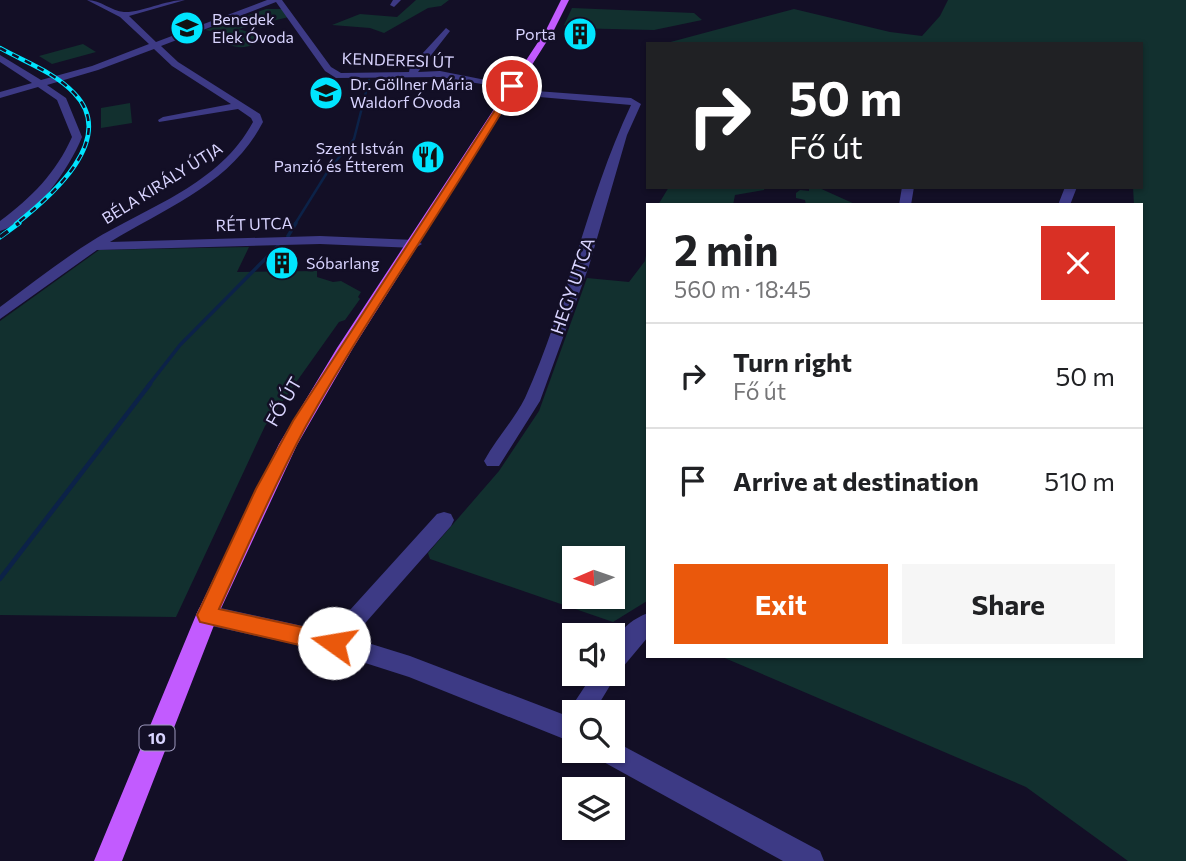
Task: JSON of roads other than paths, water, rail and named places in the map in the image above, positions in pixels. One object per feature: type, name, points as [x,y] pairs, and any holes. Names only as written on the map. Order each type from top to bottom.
[{"type":"main road","name":"FŐ ÚT","points":[[108,861],[207,615],[288,444],[345,348],[415,244],[510,89],[550,30],[565,0]]},
{"type":"street","name":"BÉLA KIRÁLY ÚTJA","points":[[0,314],[94,246],[194,187],[243,152],[259,118],[175,64],[123,15],[90,0]]},
{"type":"street","points":[[123,15],[181,0]]},
{"type":"street","points":[[0,95],[156,46],[277,2]]},
{"type":"street","name":"KENDERESI ÚT","points":[[277,2],[332,73],[350,77],[440,74],[510,89],[635,103]]},
{"type":"street","points":[[414,74],[413,69],[446,31]]},
{"type":"street","points":[[0,58],[61,99],[77,137],[71,155],[54,180],[0,227]]},
{"type":"street","name":"HEGY UTCA","points":[[493,461],[532,401],[582,266],[608,175],[635,103]]},
{"type":"street","points":[[163,120],[239,106]]},
{"type":"street","name":"RÉT UTCA","points":[[94,246],[320,240],[415,244]]},
{"type":"street","points":[[334,643],[444,520]]},
{"type":"street","points":[[207,615],[334,643],[562,719]]},
{"type":"street","points":[[625,647],[634,634],[646,625]]},
{"type":"street","points":[[625,760],[810,861]]},
{"type":"waterway","points":[[295,224],[328,171],[354,139],[369,80]]},
{"type":"waterway","points":[[288,236],[296,223]]},
{"type":"waterway","points":[[148,386],[180,345],[278,246]]},
{"type":"waterway","points":[[0,579],[150,384]]},
{"type":"railway","points":[[0,48],[48,73],[74,93],[86,111],[89,129],[75,166],[46,199],[16,224]]},
{"type":"railway","points":[[0,237],[19,223]]},
{"type":"place","name":"Benedek Elek Óvoda","points":[[187,28]]},
{"type":"place","name":"Porta","points":[[580,34]]},
{"type":"place","name":"Dr. Göllner Mária Waldorf Óvoda","points":[[326,93]]},
{"type":"place","name":"Szent István Panzió és Étterem","points":[[428,157]]},
{"type":"place","name":"Sóbarlang","points":[[282,263]]}]
